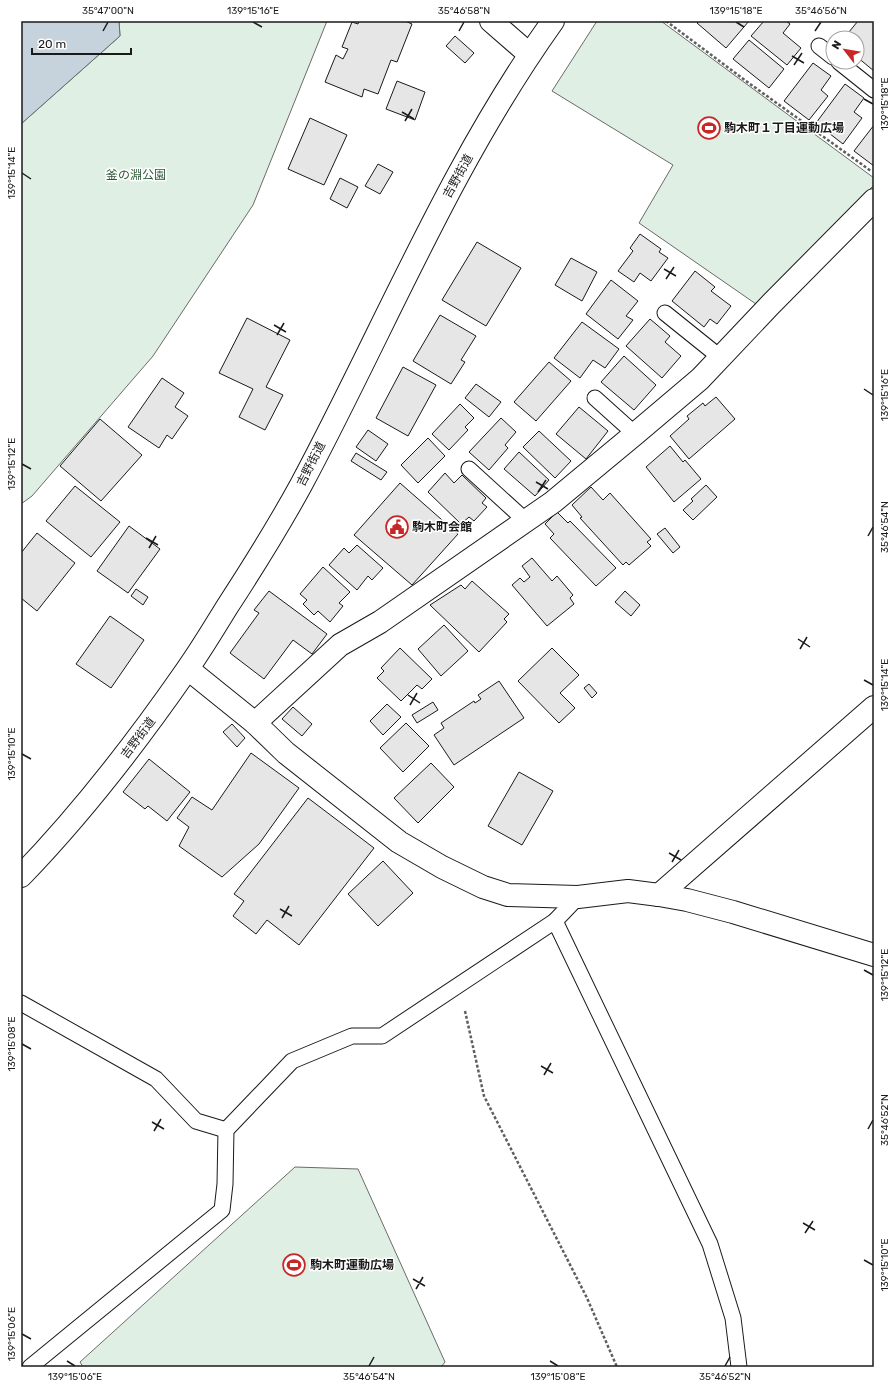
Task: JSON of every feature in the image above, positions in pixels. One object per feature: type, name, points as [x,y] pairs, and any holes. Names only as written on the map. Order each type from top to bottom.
[{"type":"main road","points":[[492,21],[529,54]]},
{"type":"main road","name":"吉野街道","points":[[21,876],[55,841],[97,792],[134,744],[188,669],[268,542],[301,485],[447,195],[506,90],[529,54],[553,21]]},
{"type":"main road","points":[[255,723],[340,645],[380,622],[553,502],[635,434],[700,379],[770,304],[874,200]]},
{"type":"main road","points":[[188,669],[255,723],[286,753],[399,842],[442,867],[483,887],[508,895],[578,897],[628,891],[659,895],[687,900],[733,912],[874,955]]},
{"type":"main road","points":[[659,895],[874,707]]},
{"type":"lane","points":[[819,46],[825,51]]},
{"type":"lane","points":[[849,70],[874,90]]},
{"type":"lane","points":[[665,313],[721,358]]},
{"type":"lane","points":[[595,398],[635,434]]},
{"type":"lane","points":[[469,469],[526,521]]},
{"type":"lane","points":[[30,1367],[222,1210],[225,1184],[226,1130],[292,1061],[352,1036],[382,1036],[555,921],[578,897]]},
{"type":"lane","points":[[555,921],[710,1244],[733,1318],[738,1367]]},
{"type":"lane","points":[[21,1003],[156,1079],[196,1121],[226,1130]]},
{"type":"path","points":[[666,21],[746,81],[874,173]]},
{"type":"path","points":[[459,985],[484,1096],[587,1298],[617,1367]]},
{"type":"green space","name":"釜の淵公園","points":[[119,21],[327,21],[253,205],[153,356],[32,496],[21,504],[21,124],[120,36]]},
{"type":"green space","name":"駒木町１丁目運動広場","points":[[597,21],[661,21],[874,178],[874,185],[756,304],[639,223],[673,165],[552,91]]},
{"type":"green space","name":"駒木町運動広場","points":[[295,1167],[358,1169],[445,1362],[441,1367],[83,1367],[80,1362]]},
{"type":"shaded area","points":[[21,21],[119,21],[120,36],[21,124]]},
{"type":"building","points":[[359,21],[405,21],[412,24],[397,62],[391,60],[378,94],[364,89],[362,97],[325,82],[336,55],[343,59],[348,49],[342,47],[352,22],[358,24]]},
{"type":"building","points":[[699,21],[749,21],[726,48],[697,23]]},
{"type":"building","points":[[764,21],[786,21],[790,24],[783,33],[801,48],[787,65],[751,36]]},
{"type":"building","points":[[858,21],[874,21],[874,71],[865,64],[865,30],[851,30]]},
{"type":"building","points":[[455,36],[474,53],[465,63],[446,46]]},
{"type":"building","points":[[749,40],[784,69],[769,88],[733,59]]},
{"type":"building","points":[[813,63],[831,76],[821,90],[828,96],[809,120],[784,101]]},
{"type":"building","points":[[397,81],[425,92],[415,120],[386,109]]},
{"type":"building","points":[[845,84],[864,98],[854,112],[862,118],[843,144],[816,123]]},
{"type":"building","points":[[310,118],[347,135],[324,185],[288,169]]},
{"type":"building","points":[[874,125],[874,166],[854,151]]},
{"type":"building","points":[[378,164],[393,172],[380,194],[365,186]]},
{"type":"building","points":[[340,178],[358,187],[347,208],[330,199]]},
{"type":"building","points":[[640,234],[661,249],[659,252],[668,258],[651,281],[640,273],[634,282],[618,271],[633,251],[630,248]]},
{"type":"building","points":[[477,242],[521,268],[486,326],[442,300]]},
{"type":"building","points":[[571,258],[597,272],[582,301],[555,285]]},
{"type":"building","points":[[695,271],[715,287],[711,291],[731,306],[717,324],[710,319],[704,327],[672,301]]},
{"type":"building","points":[[611,280],[638,301],[626,316],[633,320],[618,339],[586,314]]},
{"type":"building","points":[[440,315],[476,336],[461,360],[465,362],[451,384],[413,361]]},
{"type":"building","points":[[247,318],[290,340],[266,387],[283,395],[265,430],[239,417],[253,389],[219,373]]},
{"type":"building","points":[[650,319],[670,336],[665,342],[681,356],[662,378],[626,346]]},
{"type":"building","points":[[582,322],[619,349],[605,368],[593,360],[580,378],[554,358]]},
{"type":"building","points":[[624,356],[656,385],[634,410],[601,382]]},
{"type":"building","points":[[549,362],[571,381],[536,421],[514,402]]},
{"type":"building","points":[[403,367],[436,385],[408,436],[376,418]]},
{"type":"building","points":[[162,378],[184,393],[175,407],[188,416],[172,439],[167,435],[159,448],[128,427]]},
{"type":"building","points":[[476,384],[501,402],[489,417],[465,398]]},
{"type":"building","points":[[716,397],[735,419],[689,459],[670,436],[689,419],[687,416],[703,403],[705,406]]},
{"type":"building","points":[[460,404],[474,418],[465,427],[468,430],[449,450],[432,434]]},
{"type":"building","points":[[579,407],[608,431],[586,459],[556,434]]},
{"type":"building","points":[[501,418],[516,432],[505,445],[508,448],[489,470],[469,452]]},
{"type":"building","points":[[100,419],[142,455],[101,501],[60,466]]},
{"type":"building","points":[[368,430],[388,444],[376,461],[356,447]]},
{"type":"building","points":[[539,431],[571,461],[555,478],[523,447]]},
{"type":"building","points":[[428,438],[445,456],[418,483],[401,465]]},
{"type":"building","points":[[670,446],[683,462],[685,460],[701,479],[674,502],[646,467]]},
{"type":"building","points":[[519,452],[549,480],[535,496],[504,469]]},
{"type":"building","points":[[356,453],[387,472],[381,480],[351,461]]},
{"type":"building","points":[[445,473],[454,483],[462,475],[486,498],[482,503],[487,507],[474,521],[469,517],[461,524],[428,492]]},
{"type":"building","points":[[400,483],[458,534],[412,585],[354,535]]},
{"type":"building","points":[[706,485],[717,497],[693,520],[683,510],[693,501],[691,499]]},
{"type":"building","points":[[75,486],[120,522],[91,557],[46,521]]},
{"type":"building","points":[[591,487],[603,500],[610,493],[651,539],[647,542],[651,546],[629,565],[626,562],[623,565],[580,518],[582,517],[572,505]]},
{"type":"building","points":[[557,512],[568,523],[570,521],[616,568],[596,586],[550,538],[554,534],[545,524]]},
{"type":"building","points":[[129,526],[160,549],[128,593],[97,571]]},
{"type":"building","points":[[665,528],[680,547],[673,553],[657,534]]},
{"type":"building","points":[[37,533],[75,563],[37,611],[21,598],[21,553]]},
{"type":"building","points":[[357,545],[383,568],[372,580],[368,576],[357,590],[329,565],[344,548],[349,553]]},
{"type":"building","points":[[532,558],[552,581],[557,576],[573,595],[570,598],[574,604],[547,626],[512,585],[520,578],[524,582],[530,577],[522,566]]},
{"type":"building","points":[[323,567],[350,592],[339,603],[343,606],[330,622],[318,611],[314,615],[303,604],[307,600],[300,594]]},
{"type":"building","points":[[472,581],[509,614],[504,619],[507,622],[479,652],[430,605],[461,585],[465,589]]},
{"type":"building","points":[[136,589],[148,597],[143,605],[131,596]]},
{"type":"building","points":[[269,591],[327,634],[312,654],[293,640],[264,679],[230,653],[259,613],[254,610]]},
{"type":"building","points":[[625,591],[640,605],[631,616],[615,602]]},
{"type":"building","points":[[110,616],[144,640],[111,688],[76,664]]},
{"type":"building","points":[[444,625],[468,651],[441,676],[418,649]]},
{"type":"building","points":[[400,648],[432,679],[422,689],[417,685],[401,701],[377,678],[384,671],[381,668]]},
{"type":"building","points":[[552,648],[579,675],[560,693],[575,708],[559,723],[518,681]]},
{"type":"building","points":[[499,681],[524,718],[454,765],[434,735],[444,728],[441,723],[474,701],[475,703],[481,699],[478,695]]},
{"type":"building","points":[[589,684],[597,693],[592,698],[584,688]]},
{"type":"building","points":[[433,702],[438,710],[417,723],[412,715]]},
{"type":"building","points":[[387,704],[401,717],[383,735],[370,721]]},
{"type":"building","points":[[293,707],[312,724],[302,736],[282,719]]},
{"type":"building","points":[[406,723],[429,746],[403,772],[380,748]]},
{"type":"building","points":[[232,724],[245,738],[237,747],[223,732]]},
{"type":"building","points":[[251,753],[299,788],[259,844],[222,877],[179,846],[189,827],[177,818],[192,797],[212,810]]},
{"type":"building","points":[[149,759],[190,792],[167,821],[148,806],[145,809],[123,792]]},
{"type":"building","points":[[431,763],[454,787],[418,823],[394,798]]},
{"type":"building","points":[[519,772],[553,791],[522,845],[488,826]]},
{"type":"building","points":[[308,798],[374,848],[299,945],[267,920],[256,934],[233,916],[244,901],[234,894]]},
{"type":"building","points":[[383,861],[413,893],[378,926],[348,894]]},
{"type":"place","name":"駒木町１丁目運動広場","points":[[709,128]]},
{"type":"place","name":"駒木町会館","points":[[397,527]]},
{"type":"place","name":"駒木町運動広場","points":[[294,1265]]}]
